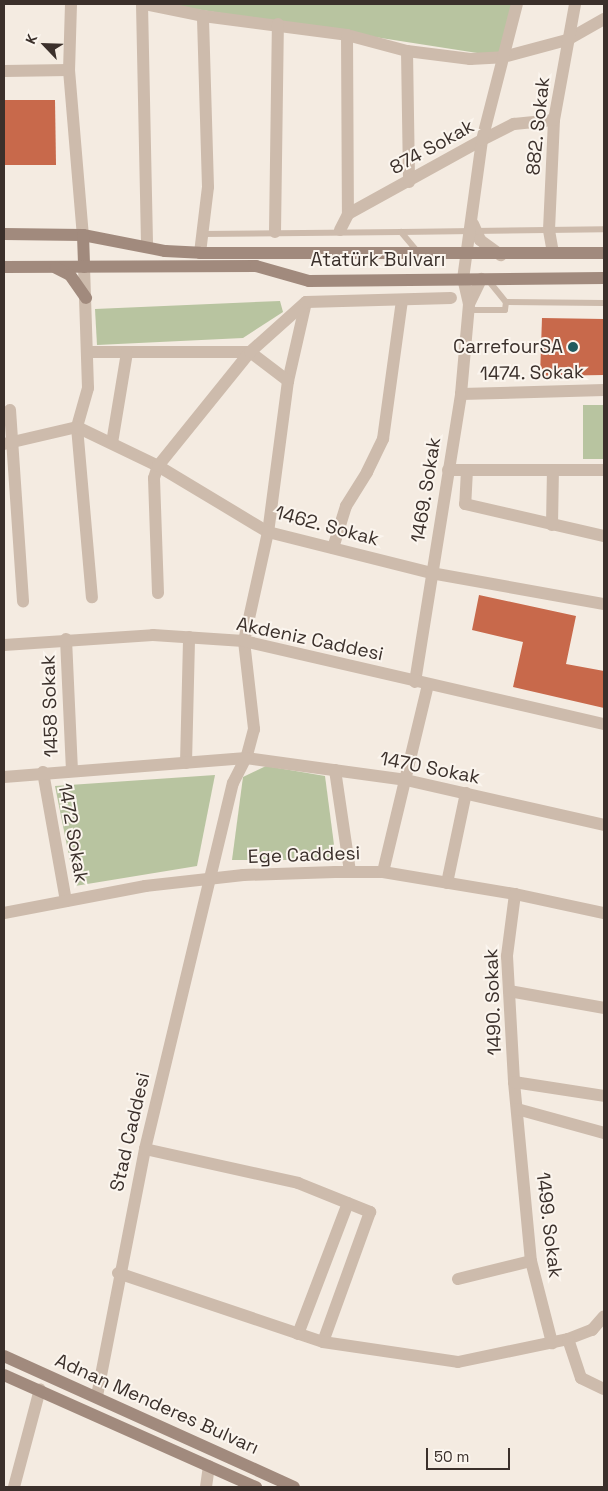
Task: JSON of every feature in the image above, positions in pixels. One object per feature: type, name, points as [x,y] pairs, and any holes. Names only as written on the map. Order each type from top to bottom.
[{"type":"main road","name":"Atatürk Bulvarı","points":[[4,233],[83,235],[147,247],[200,253],[418,252],[464,255],[553,252],[604,253]]},
{"type":"main road","points":[[83,235],[84,267]]},
{"type":"main road","name":"Atatürk Bulvarı","points":[[4,267],[256,266],[309,281],[604,278]]},
{"type":"main road","points":[[54,267],[70,275],[86,298]]},
{"type":"main road","name":"Adnan Menderes Bulvarı","points":[[4,1356],[97,1396],[294,1487]]},
{"type":"main road","name":"Adnan Menderes Bulvarı","points":[[4,1375],[40,1389],[256,1487]]},
{"type":"street","points":[[71,4],[69,70],[83,235]]},
{"type":"street","points":[[147,247],[144,4],[203,16],[278,24],[347,35],[407,51],[470,59],[503,57],[567,40],[604,19]]},
{"type":"street","name":"1469. Sokak","points":[[415,682],[461,394],[469,307],[463,279],[464,255],[473,228],[473,190],[482,140],[517,4]]},
{"type":"street","name":"882. Sokak","points":[[553,252],[549,230],[554,120],[575,4]]},
{"type":"street","points":[[200,253],[208,187],[203,16]]},
{"type":"street","points":[[275,232],[278,24]]},
{"type":"street","points":[[340,230],[348,214],[347,35]]},
{"type":"street","points":[[407,51],[409,182]]},
{"type":"street","points":[[4,70],[69,70]]},
{"type":"street","name":"874 Sokak","points":[[348,214],[514,124],[554,120]]},
{"type":"street","points":[[473,228],[485,245],[501,255]]},
{"type":"street","points":[[84,267],[88,388],[77,426],[92,597]]},
{"type":"street","name":"1469. Sokak","points":[[469,307],[484,279]]},
{"type":"street","points":[[158,593],[154,478],[158,466],[250,352],[306,302],[450,298]]},
{"type":"street","points":[[333,548],[346,506],[367,472],[383,440],[402,300]]},
{"type":"street","points":[[246,758],[254,729],[244,641],[268,532],[288,381],[306,302]]},
{"type":"street","points":[[88,352],[250,352],[288,381]]},
{"type":"street","points":[[112,443],[127,352]]},
{"type":"street","name":"1474. Sokak","points":[[461,394],[604,390]]},
{"type":"street","points":[[10,410],[8,443],[23,602]]},
{"type":"street","points":[[8,443],[77,426]]},
{"type":"street","name":"1462. Sokak","points":[[77,426],[158,466],[268,532],[432,573],[604,604]]},
{"type":"street","points":[[448,470],[604,470]]},
{"type":"street","points":[[468,470],[465,504],[604,536]]},
{"type":"street","points":[[552,525],[553,470]]},
{"type":"street","name":"Akdeniz Caddesi","points":[[4,645],[66,639],[153,635],[244,641],[428,685],[604,724]]},
{"type":"street","points":[[186,763],[189,637]]},
{"type":"street","name":"1458 Sokak","points":[[66,639],[72,771]]},
{"type":"street","points":[[383,872],[428,685]]},
{"type":"street","name":"1470 Sokak","points":[[4,777],[43,772],[246,758],[406,780],[604,825]]},
{"type":"street","name":"Stad Caddesi","points":[[97,1396],[118,1273],[145,1149],[233,783],[246,758]]},
{"type":"street","points":[[335,770],[350,872]]},
{"type":"street","name":"1472 Sokak","points":[[43,772],[66,901]]},
{"type":"street","points":[[447,882],[466,793]]},
{"type":"street","name":"Ege Caddesi","points":[[4,913],[145,886],[210,879],[350,872],[383,872],[447,882],[604,913]]},
{"type":"street","name":"1490. Sokak","points":[[515,894],[507,956],[514,1082],[518,1110]]},
{"type":"street","points":[[509,991],[604,1008]]},
{"type":"street","points":[[514,1082],[604,1096]]},
{"type":"street","points":[[518,1110],[604,1133]]},
{"type":"street","name":"1499. Sokak","points":[[518,1110],[531,1261],[552,1343]]},
{"type":"street","points":[[145,1149],[298,1183],[370,1212],[324,1342]]},
{"type":"street","points":[[298,1334],[348,1203]]},
{"type":"street","points":[[458,1280],[531,1261]]},
{"type":"street","points":[[118,1273],[324,1342],[458,1362],[568,1339],[592,1330],[604,1316]]},
{"type":"street","points":[[568,1339],[581,1378],[604,1389]]},
{"type":"street","points":[[14,1487],[40,1389]]},
{"type":"street","points":[[206,1487],[209,1466]]},
{"type":"lane","points":[[202,234],[340,230],[401,232],[473,228],[604,229]]},
{"type":"lane","points":[[401,232],[418,252]]},
{"type":"lane","points":[[484,279],[505,309]]},
{"type":"lane","points":[[469,307],[505,309],[604,303]]},
{"type":"green space","points":[[163,4],[517,4],[503,57]]},
{"type":"green space","points":[[280,301],[283,312],[243,338],[97,345],[95,309]]},
{"type":"green space","points":[[583,405],[604,405],[604,459],[583,459]]},
{"type":"green space","points":[[266,766],[325,776],[336,860],[232,860],[243,777]]},
{"type":"green space","points":[[215,775],[197,866],[75,886],[55,786]]},
{"type":"building","points":[[4,100],[55,100],[56,165],[4,165]]},
{"type":"building","name":"CarrefourSA","points":[[542,318],[604,319],[604,375],[540,376]]},
{"type":"building","points":[[479,595],[576,616],[566,664],[604,671],[604,708],[513,687],[523,642],[472,630]]},
{"type":"place","name":"CarrefourSA","points":[[573,347]]}]
